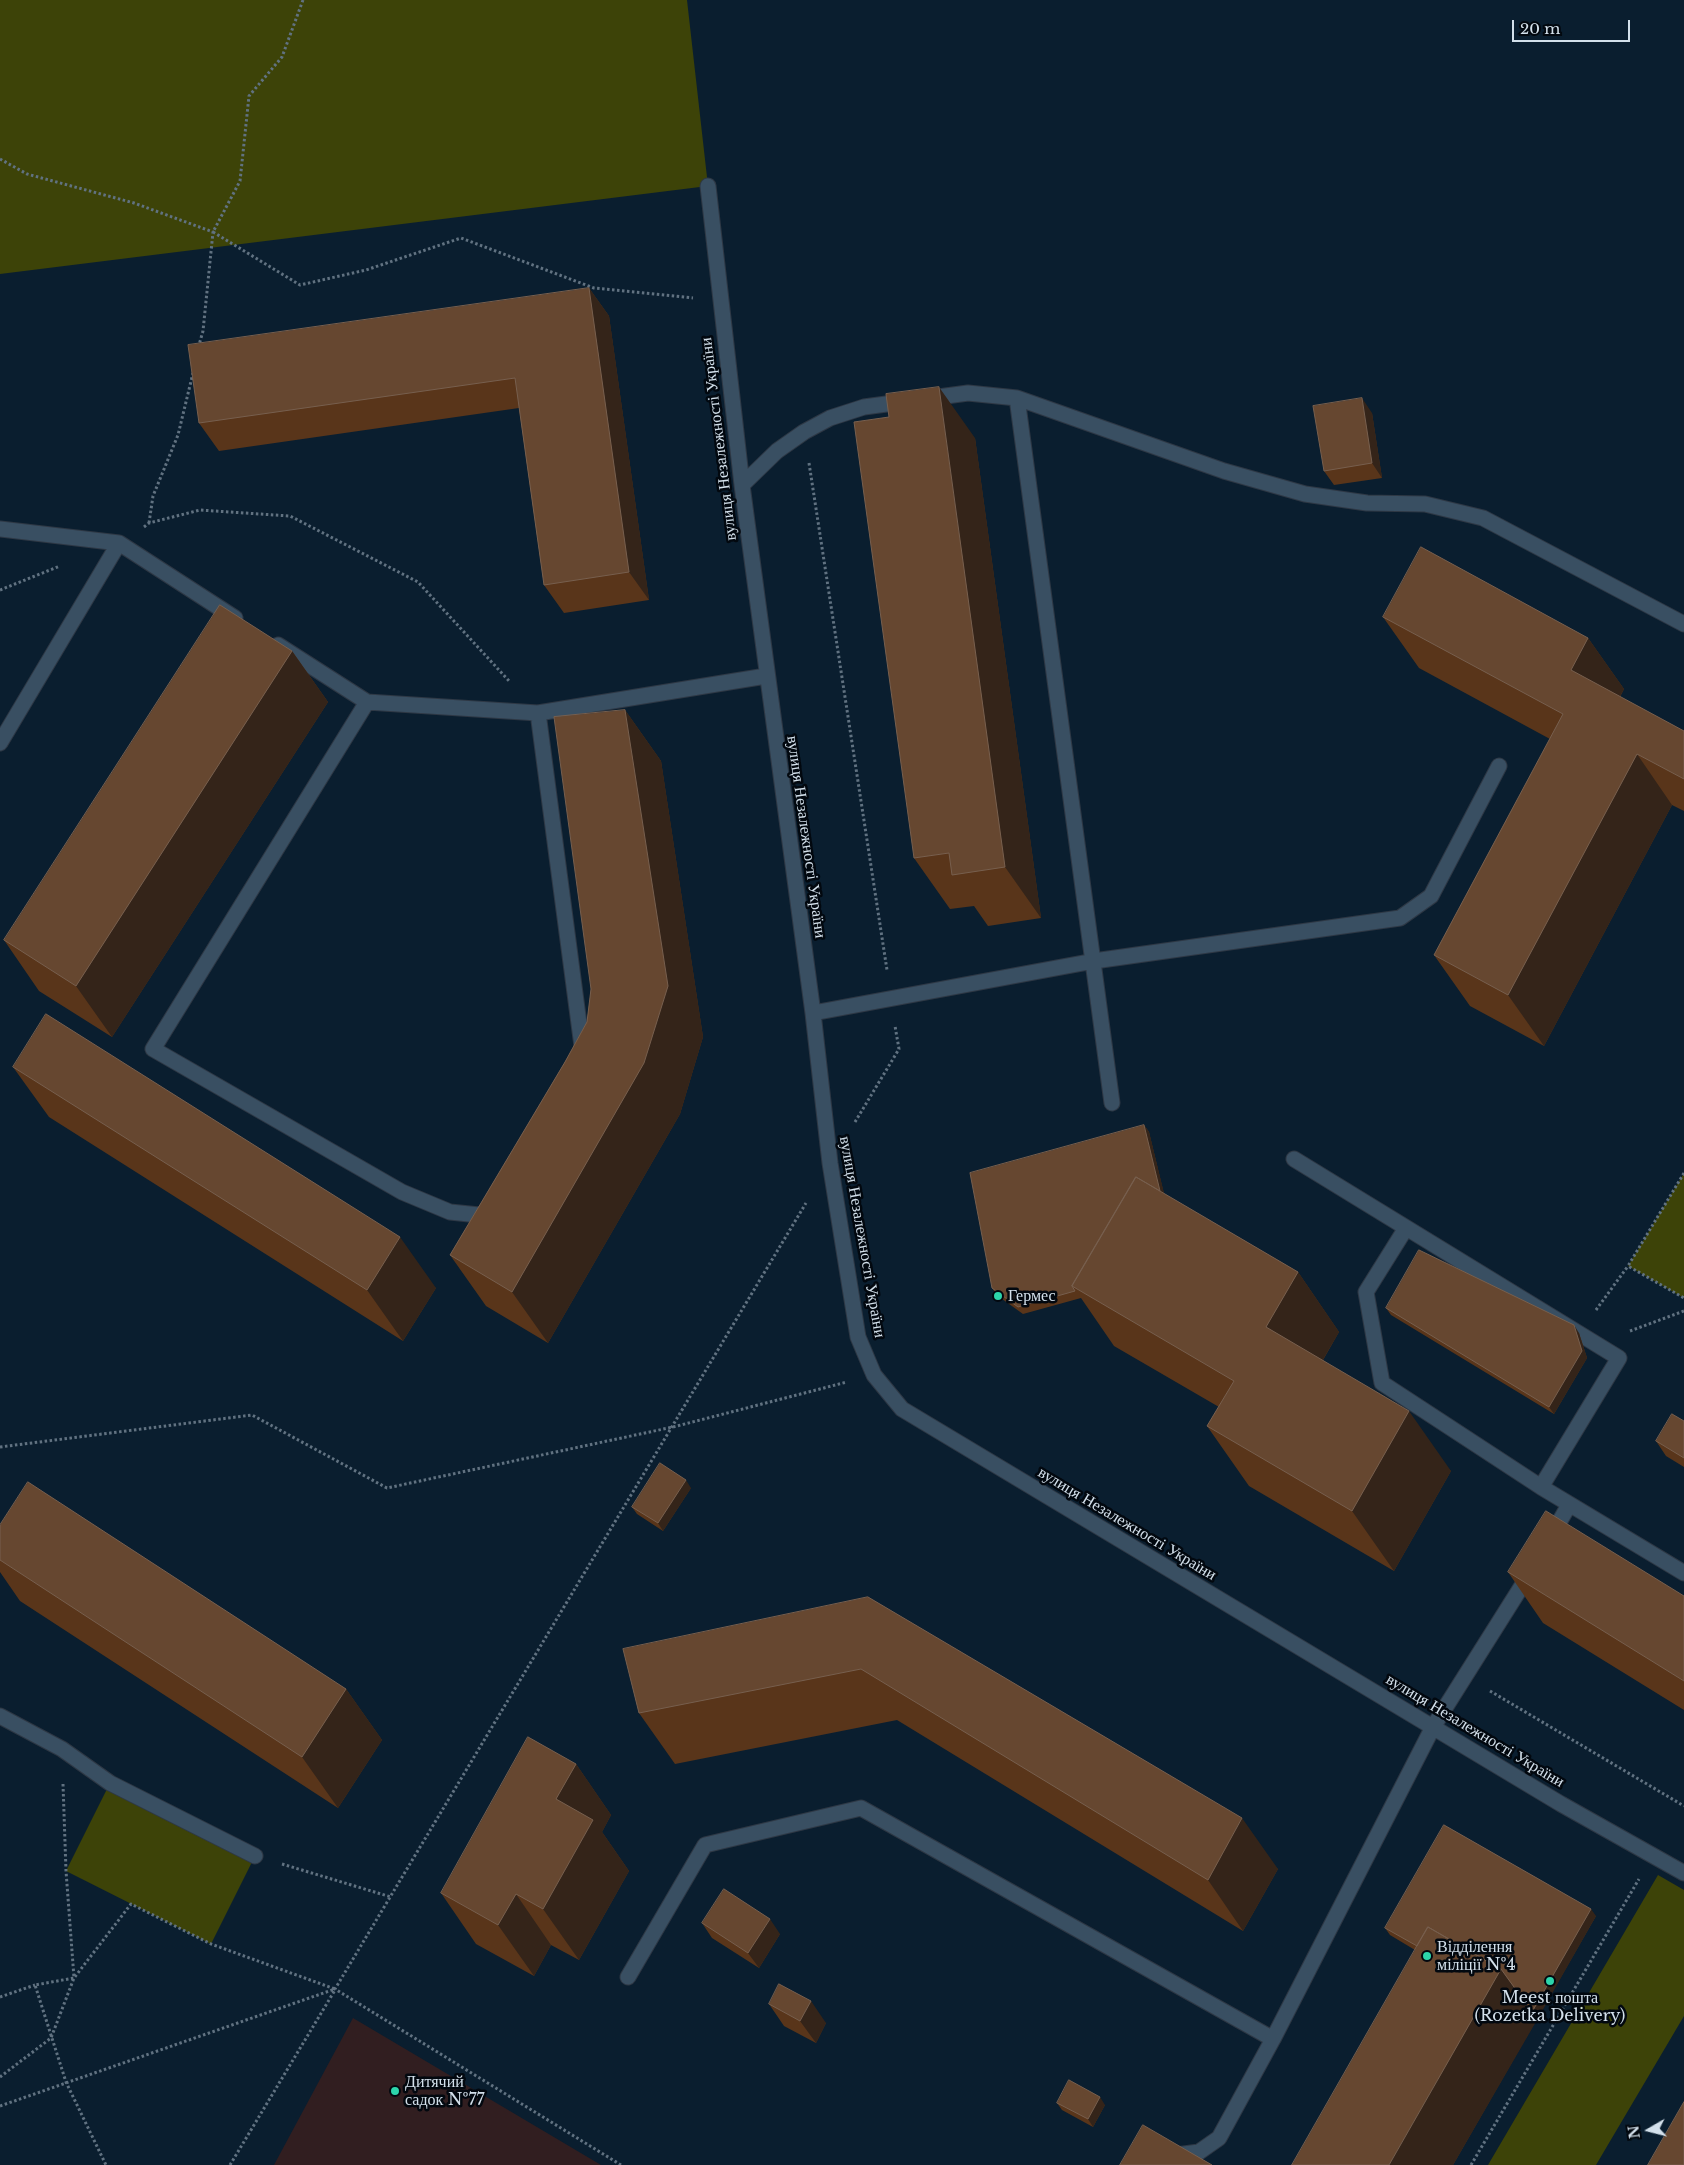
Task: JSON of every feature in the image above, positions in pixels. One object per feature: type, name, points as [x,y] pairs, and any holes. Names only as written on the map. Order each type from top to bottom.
[{"type":"street","name":"вулиця Незалежності України","points":[[708,186],[742,485],[766,676],[813,1013],[830,1163],[858,1337],[874,1375],[902,1409],[1561,1804],[1684,1873]]},
{"type":"street","points":[[742,485],[777,451],[804,432],[830,418],[864,407],[968,393],[1017,398],[1224,471],[1305,494],[1367,503],[1425,504],[1483,518],[1684,624]]},
{"type":"street","points":[[1017,398],[1112,1103]]},
{"type":"street","points":[[0,529],[119,543],[244,623]]},
{"type":"street","points":[[0,744],[119,543]]},
{"type":"street","points":[[269,639],[367,702],[538,713],[766,676]]},
{"type":"street","points":[[367,702],[153,1048],[402,1192],[450,1212],[479,1215],[507,1203]]},
{"type":"street","points":[[538,713],[583,1057],[578,1066]]},
{"type":"street","points":[[813,1013],[1094,961],[1400,918],[1431,896],[1498,766]]},
{"type":"street","points":[[1294,1159],[1619,1358],[1541,1487]]},
{"type":"street","points":[[1406,1228],[1366,1292],[1382,1382],[1569,1505],[1684,1572]]},
{"type":"street","points":[[1139,2165],[1169,2156],[1200,2152],[1219,2138],[1273,2039],[1433,1727],[1540,1556],[1569,1505]]},
{"type":"street","points":[[0,1716],[62,1749],[110,1782],[255,1856]]},
{"type":"street","points":[[628,1977],[705,1845],[862,1808],[1273,2039]]},
{"type":"path","points":[[198,350],[203,331],[212,232],[240,181],[249,96],[282,57],[303,0]]},
{"type":"path","points":[[0,159],[27,174],[134,203],[212,232],[300,285],[366,270],[461,238],[594,288],[721,301]]},
{"type":"path","points":[[149,523],[153,496],[178,435],[194,369]]},
{"type":"path","points":[[230,2165],[899,1049],[804,432]]},
{"type":"path","points":[[119,543],[131,538],[149,523],[200,510],[290,516],[418,582],[538,713]]},
{"type":"path","points":[[0,590],[64,565]]},
{"type":"path","points":[[1579,1333],[1628,1266],[1684,1173]]},
{"type":"path","points":[[1628,1266],[1684,1298]]},
{"type":"path","points":[[1596,1344],[1684,1311]]},
{"type":"path","points":[[0,1447],[252,1415],[387,1488],[673,1426],[874,1375]]},
{"type":"path","points":[[1465,1677],[1684,1806]]},
{"type":"path","points":[[62,1749],[66,1871],[74,1978]]},
{"type":"path","points":[[1471,2165],[1653,1855]]},
{"type":"path","points":[[255,1856],[391,1897]]},
{"type":"path","points":[[0,2077],[52,2038],[74,1978],[131,1904],[210,1944],[336,1989],[621,2165]]},
{"type":"path","points":[[0,1997],[35,1985],[74,1978]]},
{"type":"path","points":[[35,1985],[66,2082],[106,2165]]},
{"type":"path","points":[[0,2106],[336,1989]]},
{"type":"shaded area","name":"Дитячий садок №77","points":[[353,2018],[601,2165],[274,2165]]},
{"type":"green space","points":[[0,0],[687,0],[708,186],[0,274]]},
{"type":"green space","points":[[1684,1173],[1684,1298],[1628,1266]]},
{"type":"green space","points":[[110,1783],[255,1856],[211,1944],[66,1871]]},
{"type":"green space","points":[[1658,1875],[1684,1890],[1684,2016],[1596,2165],[1488,2165]]},
{"type":"building","points":[[589,288],[629,572],[544,585],[515,378],[199,423],[188,345]]},
{"type":"building","points":[[939,387],[1005,867],[952,875],[949,853],[914,858],[854,422],[889,417],[886,394]]},
{"type":"building","points":[[1362,398],[1372,463],[1324,471],[1313,406]]},
{"type":"building","points":[[1421,547],[1588,638],[1571,670],[1684,731],[1684,779],[1637,754],[1508,995],[1434,955],[1563,714],[1383,617]]},
{"type":"building","points":[[220,605],[292,651],[76,986],[4,940]]},
{"type":"building","points":[[625,710],[668,986],[644,1063],[512,1292],[450,1255],[587,1022],[591,989],[554,717]]},
{"type":"building","points":[[46,1014],[400,1237],[367,1290],[13,1067]]},
{"type":"building","points":[[1144,1125],[1160,1191],[1136,1177],[1072,1286],[1075,1291],[1018,1307],[992,1288],[970,1173]]},
{"type":"building","points":[[1136,1177],[1298,1272],[1266,1327],[1409,1411],[1352,1511],[1207,1426],[1234,1381],[1072,1286]]},
{"type":"building","points":[[1419,1250],[1574,1325],[1582,1351],[1549,1407],[1386,1308]]},
{"type":"building","points":[[1672,1414],[1684,1421],[1684,1458],[1656,1441]]},
{"type":"building","points":[[660,1463],[686,1480],[658,1523],[632,1507]]},
{"type":"building","points":[[28,1482],[346,1689],[302,1757],[0,1560],[0,1525]]},
{"type":"building","points":[[1546,1511],[1684,1596],[1684,1681],[1508,1572]]},
{"type":"building","points":[[868,1597],[1242,1818],[1208,1880],[861,1669],[639,1713],[623,1649]]},
{"type":"building","points":[[528,1737],[576,1764],[556,1799],[593,1820],[543,1909],[516,1894],[498,1925],[441,1893]]},
{"type":"building","points":[[1444,1825],[1591,1909],[1532,2012],[1501,1969],[1428,1927],[1417,1946],[1385,1928]]},
{"type":"building","points":[[724,1889],[770,1919],[748,1953],[702,1923]]},
{"type":"building","points":[[1428,1927],[1501,1969],[1389,2165],[1292,2165]]},
{"type":"building","points":[[779,1984],[811,2001],[800,2021],[769,2004]]},
{"type":"building","points":[[1069,2080],[1100,2097],[1088,2119],[1057,2103]]},
{"type":"building","points":[[1684,2102],[1684,2165],[1648,2165]]},
{"type":"building","points":[[1143,2125],[1212,2165],[1120,2165]]},
{"type":"place","name":"Гермес","points":[[998,1296]]},
{"type":"place","name":"Відділення міліції №4","points":[[1427,1956]]},
{"type":"place","name":"Meest пошта (Rozetka Delivery)","points":[[1550,1981]]},
{"type":"place","name":"Дитячий садок №77","points":[[395,2091]]}]
